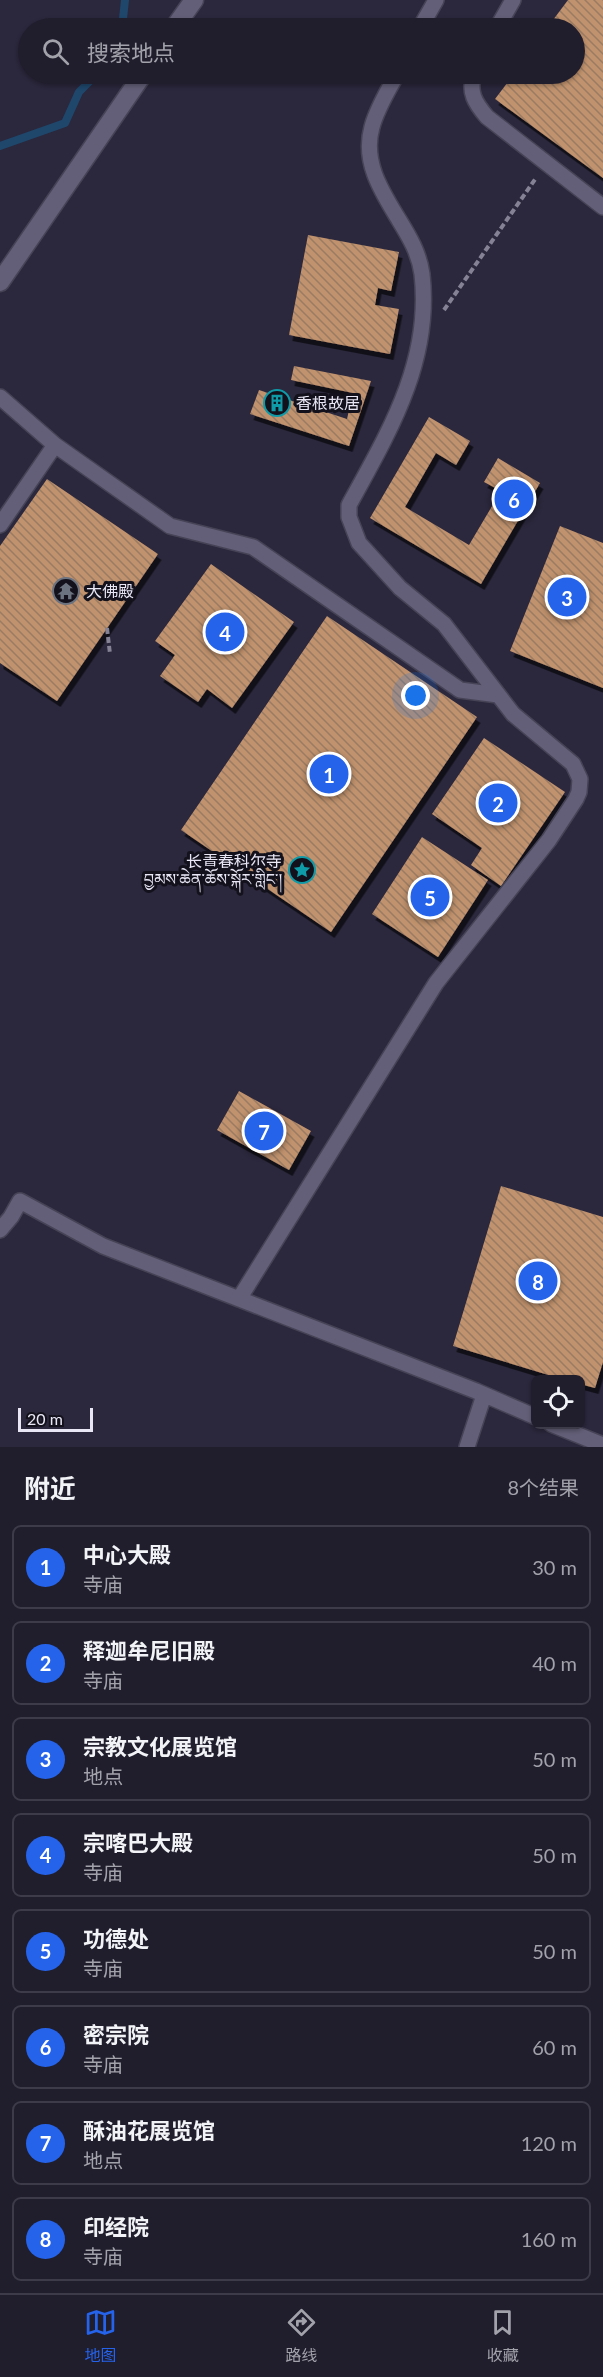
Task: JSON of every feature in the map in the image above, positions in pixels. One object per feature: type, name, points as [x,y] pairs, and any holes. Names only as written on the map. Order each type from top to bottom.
[{"type":"street","points":[[181,18],[194,0]]},
{"type":"street","points":[[0,282],[136,84]]},
{"type":"lane","points":[[426,18],[436,0]]},
{"type":"lane","points":[[503,18],[513,0]]},
{"type":"lane","points":[[239,1299],[436,983],[549,840],[579,792],[580,779],[573,764],[519,721],[444,624],[400,588],[360,543],[349,517],[350,505],[405,397],[422,320],[423,284],[419,260],[411,240],[372,170],[371,128],[392,84]]},
{"type":"lane","points":[[472,84],[471,90],[476,104],[487,117],[603,207]]},
{"type":"lane","points":[[0,397],[55,445],[170,526],[253,547],[460,690],[498,695]]},
{"type":"lane","points":[[0,525],[55,445]]},
{"type":"lane","points":[[0,1230],[11,1218],[20,1201],[103,1246],[484,1395],[531,1416]]},
{"type":"lane","points":[[467,1447],[484,1395]]},
{"type":"lane","points":[[561,1429],[603,1445]]},
{"type":"path","points":[[444,310],[546,163]]},
{"type":"path","points":[[107,628],[110,654]]},
{"type":"building","points":[[568,0],[603,0],[603,178],[495,99],[506,84],[585,84],[585,18],[554,18]]},
{"type":"building","points":[[308,235],[399,252],[391,291],[378,288],[375,305],[399,309],[390,354],[289,335]]},
{"type":"building","name":"香根故居","points":[[294,366],[371,381],[349,446],[250,414],[259,390],[347,419],[353,393],[291,380]]},
{"type":"building","points":[[429,417],[470,441],[456,465],[436,453],[405,507],[469,545],[501,491],[484,482],[498,458],[540,483],[481,584],[370,518]]},
{"type":"building","name":"大佛殿","points":[[47,479],[158,554],[57,701],[0,663],[0,546]]},
{"type":"building","points":[[560,526],[603,543],[603,688],[510,651]]},
{"type":"building","points":[[211,564],[294,622],[232,708],[207,689],[198,702],[160,676],[175,655],[155,641]]},
{"type":"building","points":[[327,616],[477,717],[331,932],[181,830]]},
{"type":"building","points":[[484,738],[565,792],[501,886],[471,865],[482,848],[432,814]]},
{"type":"building","points":[[422,837],[488,880],[438,957],[372,914]]},
{"type":"building","points":[[239,1091],[311,1131],[289,1170],[217,1130]]},
{"type":"building","points":[[501,1186],[603,1217],[603,1362],[595,1388],[585,1385],[585,1375],[549,1375],[453,1346]]},
{"type":"waterway","points":[[123,18],[125,0]]},
{"type":"waterway","points":[[0,146],[65,123],[79,92],[87,84]]},
{"type":"place","name":"香根故居","points":[[277,403]]},
{"type":"place","name":"密宗院","points":[[514,499]]},
{"type":"place","name":"大佛殿","points":[[66,591]]},
{"type":"place","name":"宗教文化展览馆","points":[[567,597]]},
{"type":"place","name":"宗喀巴大殿","points":[[225,632]]},
{"type":"place","name":"中心大殿","points":[[329,774]]},
{"type":"place","name":"释迦牟尼旧殿","points":[[498,803]]},
{"type":"place","name":"长青春科尔寺 བྱམས་ཆེན་ཆོས་སྐོར་གླིང་།","points":[[302,870]]},
{"type":"place","name":"功德处","points":[[430,897]]},
{"type":"place","name":"酥油花展览馆","points":[[264,1131]]},
{"type":"place","name":"印经院","points":[[538,1281]]}]
